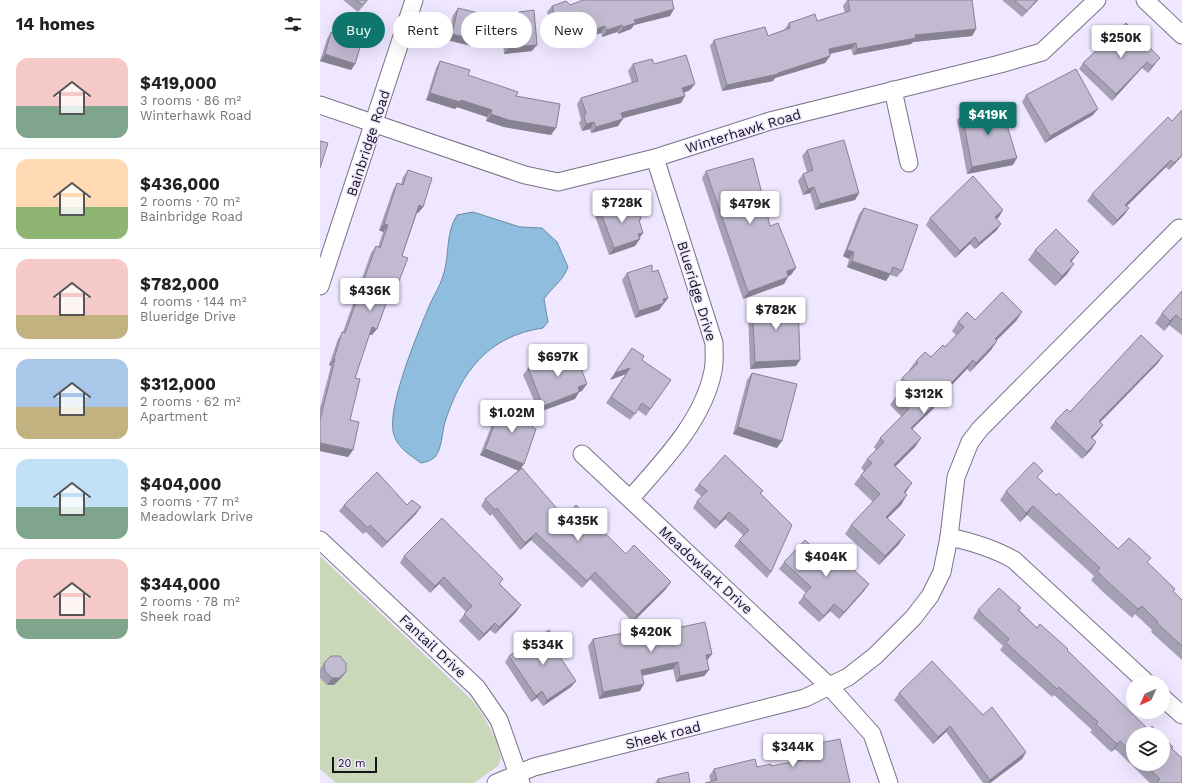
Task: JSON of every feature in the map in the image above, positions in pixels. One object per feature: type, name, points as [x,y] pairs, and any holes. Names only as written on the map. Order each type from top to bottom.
[{"type":"street","name":"Bainbridge Road","points":[[320,286],[414,0]]},
{"type":"street","name":"Winterhawk Road","points":[[320,105],[525,175],[558,182],[655,158],[770,121],[1000,64],[1042,52],[1097,0]]},
{"type":"street","points":[[1145,0],[1182,35]]},
{"type":"street","points":[[893,90],[909,163]]},
{"type":"street","name":"Blueridge Drive","points":[[631,498],[668,456],[688,427],[704,399],[713,370],[714,343],[655,158]]},
{"type":"street","name":"Sheek road","points":[[496,783],[520,778],[534,767],[805,698],[848,677],[875,656],[913,618],[930,596],[942,572],[949,537],[956,477],[970,442],[980,429],[1181,228]]},
{"type":"street","name":"Meadowlark Drive","points":[[582,454],[631,498],[830,687],[872,734],[889,783]]},
{"type":"street","points":[[949,537],[979,543],[1014,560],[1138,675]]},
{"type":"street","name":"Fantail Drive","points":[[320,540],[477,688],[499,720],[520,778]]},
{"type":"street","points":[[1170,704],[1182,715]]},
{"type":"green space","points":[[320,556],[472,700],[484,717],[496,740],[501,758],[498,766],[474,783],[336,783],[320,769]]},
{"type":"water","points":[[473,212],[520,227],[542,228],[557,242],[568,267],[560,280],[544,299],[548,322],[543,328],[524,332],[507,339],[492,348],[479,359],[459,387],[445,422],[437,454],[432,459],[421,463],[405,451],[396,440],[393,423],[394,408],[411,350],[443,276],[449,237],[453,222],[457,215]]},
{"type":"building","points":[[356,0],[367,0],[363,5]]},
{"type":"building","points":[[583,0],[672,0],[674,9],[634,20],[636,23],[623,27],[622,25],[607,30],[605,26],[597,29],[597,12],[554,12],[552,6],[566,1],[570,5]]},
{"type":"building","points":[[848,0],[972,0],[976,29],[915,35],[916,38],[857,49],[856,43],[829,49],[830,56],[778,74],[727,85],[714,40],[765,27],[768,36],[790,28],[789,23],[815,14],[817,21],[850,11]]},
{"type":"building","points":[[1014,0],[1037,0],[1027,11]]},
{"type":"building","points":[[458,8],[474,12],[461,12],[461,36],[453,34]]},
{"type":"building","points":[[534,10],[537,45],[532,45],[532,12],[519,12]]},
{"type":"building","points":[[1126,23],[1160,58],[1152,66],[1147,62],[1116,94],[1083,63]]},
{"type":"building","points":[[331,32],[332,48],[360,48],[355,64],[325,54]]},
{"type":"building","points":[[686,55],[695,84],[682,88],[685,96],[621,113],[623,119],[596,127],[594,122],[586,124],[584,116],[586,113],[581,98],[638,81],[633,64],[652,59],[654,64]]},
{"type":"building","points":[[440,61],[470,70],[468,75],[518,92],[516,96],[560,104],[556,128],[508,120],[491,114],[492,110],[461,100],[460,102],[430,93]]},
{"type":"building","points":[[1076,69],[1098,109],[1050,136],[1026,95]]},
{"type":"building","points":[[1000,103],[1017,158],[972,167],[962,114]]},
{"type":"building","points":[[1182,110],[1182,155],[1174,163],[1171,160],[1125,205],[1129,208],[1117,220],[1092,194],[1168,117],[1172,121]]},
{"type":"building","points":[[844,140],[859,193],[820,204],[814,187],[808,189],[803,174],[813,170],[807,150]]},
{"type":"building","points":[[320,141],[328,143],[320,168]]},
{"type":"building","points":[[753,158],[770,226],[778,223],[796,268],[787,271],[788,277],[748,292],[706,171]]},
{"type":"building","points":[[408,170],[432,178],[423,207],[419,205],[402,256],[408,258],[397,286],[393,284],[377,329],[372,327],[355,378],[360,379],[350,420],[359,422],[353,450],[320,443],[320,420],[334,359],[342,332],[345,333],[376,246],[380,248],[388,225],[384,224],[397,183],[403,185]]},
{"type":"building","points":[[973,176],[1003,210],[995,217],[1001,224],[979,243],[975,237],[960,251],[930,218]]},
{"type":"building","points":[[623,202],[625,209],[636,205],[641,219],[639,220],[643,233],[638,234],[640,239],[614,248],[600,210]]},
{"type":"building","points":[[864,208],[918,225],[902,271],[893,267],[890,274],[852,261],[854,252],[847,250]]},
{"type":"building","points":[[1056,229],[1079,252],[1070,261],[1074,264],[1062,276],[1035,250]]},
{"type":"building","points":[[652,265],[652,272],[658,270],[668,298],[663,299],[664,303],[639,311],[627,273]]},
{"type":"building","points":[[1182,291],[1182,320],[1176,315],[1170,321],[1162,313]]},
{"type":"building","points":[[1002,292],[1022,312],[995,339],[997,341],[976,363],[973,360],[938,397],[940,399],[911,428],[921,438],[894,465],[912,483],[904,492],[907,495],[886,517],[905,535],[885,556],[851,525],[880,494],[861,475],[872,463],[867,459],[884,442],[880,438],[909,409],[896,396],[908,384],[902,378],[918,363],[916,361],[925,352],[931,357],[943,345],[945,347],[964,327],[958,322],[967,312],[975,320]]},
{"type":"building","points":[[798,301],[800,360],[755,362],[752,303]]},
{"type":"building","points":[[1141,335],[1163,356],[1099,421],[1103,425],[1091,437],[1096,442],[1087,452],[1055,421],[1067,409],[1070,412]]},
{"type":"building","points":[[632,348],[644,356],[642,360],[671,380],[650,409],[642,403],[635,414],[611,397],[630,368],[615,373]]},
{"type":"building","points":[[574,350],[587,384],[578,387],[579,392],[543,406],[528,368]]},
{"type":"building","points":[[752,373],[797,384],[782,441],[738,427]]},
{"type":"building","points":[[503,402],[537,417],[532,427],[536,429],[524,464],[485,449]]},
{"type":"building","points":[[725,455],[763,491],[760,493],[792,525],[771,572],[739,540],[749,530],[729,512],[720,522],[697,501],[707,491],[699,484]]},
{"type":"building","points":[[1034,462],[1043,471],[1037,477],[1056,495],[1059,493],[1118,549],[1129,538],[1151,558],[1147,562],[1175,589],[1173,591],[1182,600],[1182,646],[1157,623],[1158,622],[1142,606],[1138,609],[1109,583],[1097,571],[1100,568],[1033,506],[1026,513],[1006,491]]},
{"type":"building","points":[[522,468],[565,518],[576,505],[626,554],[634,545],[671,582],[637,615],[595,572],[587,581],[536,533],[525,543],[497,508],[495,510],[485,499]]},
{"type":"building","points":[[377,472],[407,505],[412,500],[421,507],[387,542],[370,525],[368,528],[344,505]]},
{"type":"building","points":[[442,518],[503,579],[499,584],[521,605],[499,627],[495,623],[484,634],[464,614],[472,606],[444,577],[435,586],[404,556]]},
{"type":"building","points":[[805,540],[824,558],[832,549],[869,584],[844,612],[834,604],[824,616],[803,596],[811,587],[784,562]]},
{"type":"building","points":[[999,588],[1021,608],[1018,610],[1037,628],[1040,624],[1068,649],[1067,650],[1126,708],[1126,719],[1138,719],[1146,727],[1126,727],[1126,747],[1120,741],[1117,744],[1096,724],[1098,722],[1059,687],[1057,689],[1006,643],[1009,639],[978,610]]},
{"type":"building","points":[[676,620],[677,628],[705,622],[712,654],[706,655],[709,670],[680,676],[678,662],[641,670],[644,684],[603,692],[593,639],[650,628],[648,626]]},
{"type":"building","points":[[549,630],[565,654],[560,657],[576,681],[547,700],[542,691],[536,696],[509,656]]},
{"type":"building","points":[[331,656],[340,656],[346,663],[346,672],[339,678],[332,678],[325,671],[324,663]]},
{"type":"building","points":[[932,661],[983,715],[992,707],[1026,752],[990,780],[950,726],[938,737],[899,693]]},
{"type":"building","points":[[840,739],[850,783],[705,783],[717,780],[714,769],[755,759],[757,767],[803,760],[800,747]]},
{"type":"building","points":[[1170,744],[1173,747],[1171,748],[1182,758],[1182,783],[1158,783],[1157,782],[1160,779],[1151,771],[1170,771]]},
{"type":"building","points":[[688,772],[690,783],[659,783],[658,779]]}]
